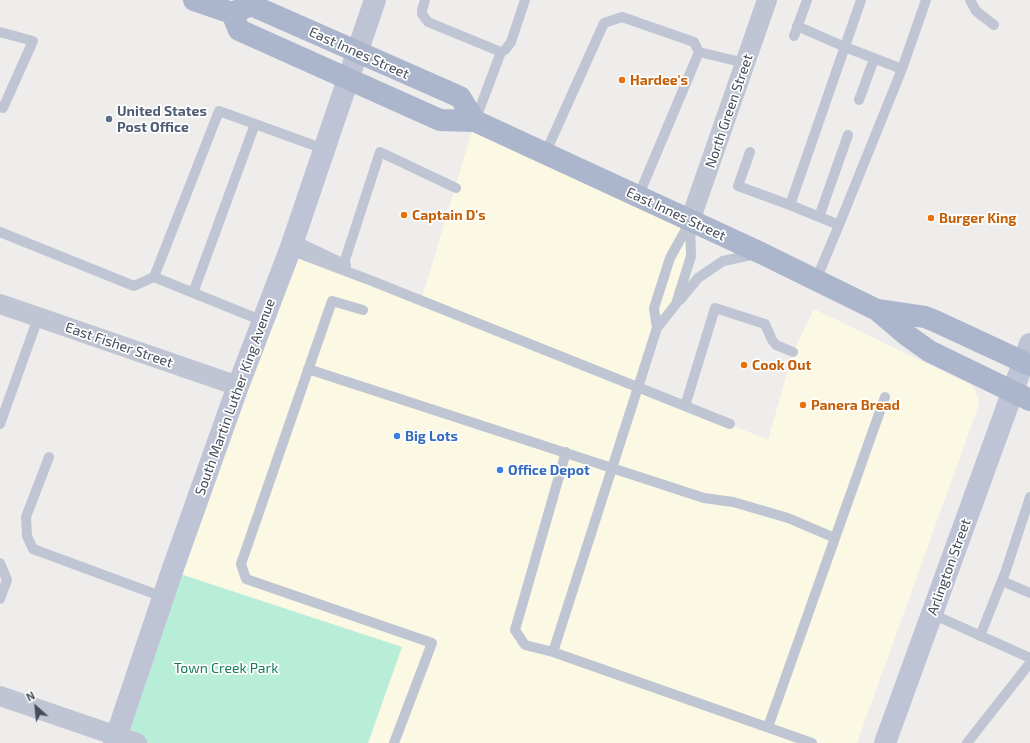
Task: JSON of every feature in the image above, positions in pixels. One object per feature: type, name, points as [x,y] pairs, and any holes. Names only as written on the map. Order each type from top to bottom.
[{"type":"main road","points":[[194,0],[232,13]]},
{"type":"main road","name":"East Innes Street","points":[[475,120],[460,97],[358,52],[250,5],[232,13],[239,30],[440,120],[475,120],[545,154],[761,253],[877,310],[913,340],[929,351],[1021,396]]},
{"type":"main road","name":"East Innes Street","points":[[877,310],[925,317],[1028,357]]},
{"type":"street","name":"South Martin Luther King Avenue","points":[[115,740],[163,598],[238,386],[292,245],[375,0]]},
{"type":"street","name":"North Green Street","points":[[690,221],[767,0]]},
{"type":"street","name":"East Fisher Street","points":[[0,304],[238,386]]},
{"type":"street","name":"Arlington Street","points":[[885,743],[932,614],[1021,396],[1028,357]]},
{"type":"street","points":[[0,696],[115,740],[137,743]]},
{"type":"lane","points":[[424,0],[422,14],[428,22],[501,52]]},
{"type":"lane","points":[[475,120],[501,52],[505,50],[511,42],[525,0]]},
{"type":"lane","points":[[794,36],[807,0]]},
{"type":"lane","points":[[790,205],[861,0]]},
{"type":"lane","points":[[816,280],[840,225],[902,69],[926,0]]},
{"type":"lane","points":[[970,0],[976,11],[994,25]]},
{"type":"lane","points":[[545,154],[604,22],[622,17],[694,42],[699,52],[638,197]]},
{"type":"lane","points":[[797,26],[874,59],[902,69]]},
{"type":"lane","points":[[0,32],[33,41],[3,108],[0,106]]},
{"type":"lane","points":[[699,52],[745,63]]},
{"type":"lane","points":[[859,100],[874,59]]},
{"type":"lane","points":[[0,232],[134,286],[154,277],[219,111],[324,149]]},
{"type":"lane","points":[[193,292],[256,124]]},
{"type":"lane","points":[[819,217],[848,135]]},
{"type":"lane","points":[[344,263],[380,152],[456,188]]},
{"type":"lane","points":[[750,152],[738,186],[840,225]]},
{"type":"lane","points":[[676,304],[691,256],[690,221]]},
{"type":"lane","points":[[657,328],[654,308],[670,258],[690,221]]},
{"type":"lane","points":[[292,245],[344,263],[364,278]]},
{"type":"lane","points":[[292,245],[364,278],[730,424]]},
{"type":"lane","points":[[553,652],[657,328],[698,278],[723,261],[761,253]]},
{"type":"lane","points":[[154,277],[263,321]]},
{"type":"lane","points":[[363,310],[332,301],[241,564],[246,579],[432,644],[394,743]]},
{"type":"lane","points":[[685,406],[715,308],[765,324],[772,340],[776,345],[793,352]]},
{"type":"lane","points":[[0,424],[38,318]]},
{"type":"lane","points":[[308,369],[704,498],[733,502],[788,518],[835,538]]},
{"type":"lane","points":[[768,727],[884,397]]},
{"type":"lane","points":[[566,452],[515,630],[525,645],[553,652],[812,743]]},
{"type":"lane","points":[[49,456],[26,517],[27,536],[33,549],[163,598]]},
{"type":"lane","points":[[980,636],[1002,581],[1030,497]]},
{"type":"lane","points":[[0,563],[7,580],[0,599]]},
{"type":"lane","points":[[1002,581],[1030,593]]},
{"type":"lane","points":[[932,614],[1030,658]]},
{"type":"lane","points":[[967,743],[1030,663]]},
{"type":"shaded area","points":[[475,121],[690,221],[691,256],[676,304],[657,328],[638,387],[768,440],[793,352],[814,309],[973,387],[979,400],[977,410],[857,743],[368,743],[402,647],[180,574],[290,250],[421,301]]},
{"type":"green space","name":"Town Creek Park","points":[[180,574],[402,647],[368,743],[119,743]]},
{"type":"place","name":"Hardee's","points":[[622,80]]},
{"type":"place","name":"United States Post Office","points":[[109,119]]},
{"type":"place","name":"Captain D's","points":[[404,215]]},
{"type":"place","name":"Burger King","points":[[931,218]]},
{"type":"place","name":"Cook Out","points":[[744,365]]},
{"type":"place","name":"Panera Bread","points":[[803,405]]},
{"type":"place","name":"Big Lots","points":[[397,436]]},
{"type":"place","name":"Office Depot","points":[[500,470]]}]
